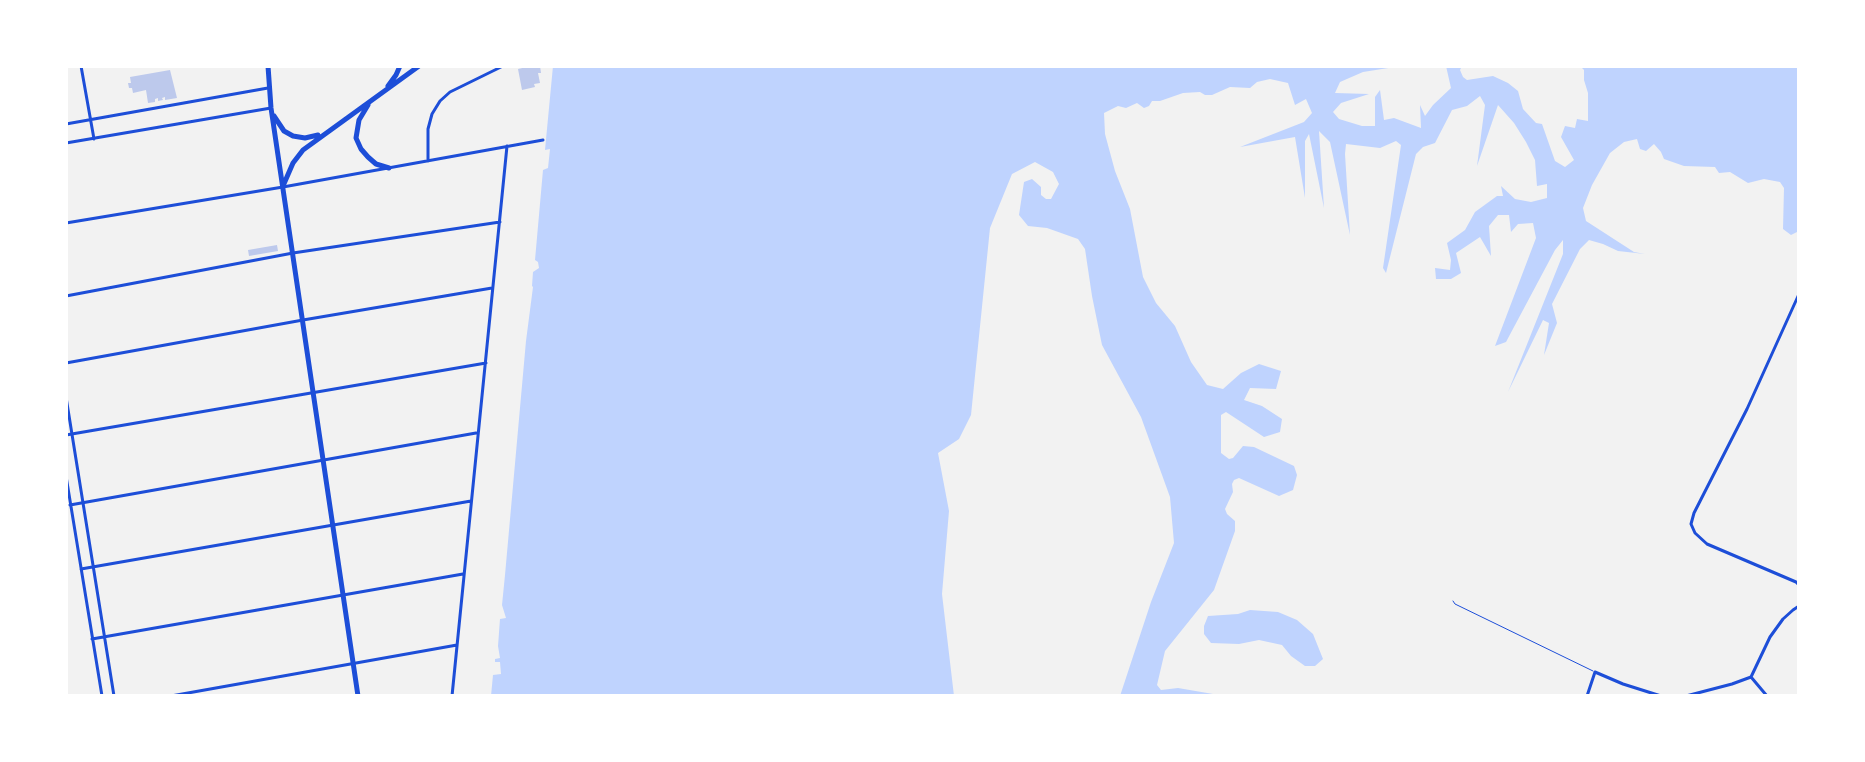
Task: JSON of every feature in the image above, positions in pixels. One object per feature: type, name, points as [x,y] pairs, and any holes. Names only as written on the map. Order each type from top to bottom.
[{"type":"highway","points":[[266,66],[358,696]]},
{"type":"highway","points":[[385,89],[400,66]]},
{"type":"highway","points":[[283,187],[303,150],[419,66]]},
{"type":"highway","points":[[372,100],[359,120],[356,138],[368,157],[376,164],[389,168]]},
{"type":"highway","points":[[271,108],[277,123],[293,136],[316,136],[332,128]]},
{"type":"street","points":[[81,66],[94,139]]},
{"type":"street","points":[[428,161],[428,129],[440,101],[450,92],[503,66]]},
{"type":"street","points":[[66,124],[268,87]]},
{"type":"street","points":[[66,143],[271,108]]},
{"type":"street","points":[[66,223],[543,140]]},
{"type":"street","points":[[452,696],[507,146]]},
{"type":"street","points":[[66,296],[293,253],[500,222]]},
{"type":"street","points":[[66,363],[493,288]]},
{"type":"street","points":[[1799,294],[1691,524],[1695,533],[1707,544],[1799,585]]},
{"type":"street","points":[[66,435],[486,363]]},
{"type":"street","points":[[66,397],[114,696]]},
{"type":"street","points":[[70,505],[478,432]]},
{"type":"street","points":[[66,476],[102,696]]},
{"type":"street","points":[[81,569],[471,501]]},
{"type":"street","points":[[92,639],[464,573]]},
{"type":"street","points":[[1686,696],[1751,677],[1770,637],[1783,619],[1799,606]]},
{"type":"street","points":[[171,696],[457,645]]},
{"type":"street","points":[[1587,696],[1595,672],[1661,696]]},
{"type":"street","points":[[1751,677],[1767,696]]},
{"type":"lane","points":[[1453,601],[1595,672]]},
{"type":"water","points":[[553,66],[1401,66],[1363,72],[1340,82],[1335,93],[1369,94],[1341,103],[1333,112],[1339,119],[1362,126],[1375,126],[1375,97],[1380,90],[1384,120],[1394,118],[1421,128],[1420,105],[1425,116],[1451,88],[1446,66],[1462,66],[1460,70],[1467,80],[1493,76],[1518,91],[1523,109],[1536,123],[1542,124],[1555,161],[1565,167],[1574,160],[1561,137],[1565,126],[1575,128],[1577,119],[1588,121],[1588,93],[1584,70],[1580,66],[1799,66],[1799,231],[1791,235],[1783,229],[1784,188],[1780,182],[1764,179],[1748,183],[1730,172],[1719,173],[1715,167],[1684,166],[1664,159],[1654,144],[1646,151],[1640,149],[1637,139],[1624,142],[1610,153],[1583,208],[1586,221],[1634,252],[1645,254],[1618,251],[1589,240],[1580,249],[1552,304],[1557,323],[1544,355],[1549,323],[1543,320],[1508,392],[1563,254],[1563,240],[1506,342],[1495,346],[1536,238],[1533,223],[1518,224],[1511,232],[1509,215],[1498,215],[1489,226],[1491,256],[1480,237],[1456,253],[1461,273],[1451,279],[1436,279],[1435,268],[1450,270],[1447,243],[1465,230],[1475,212],[1497,196],[1503,196],[1501,186],[1515,199],[1531,202],[1547,198],[1547,184],[1537,186],[1535,160],[1526,142],[1498,105],[1477,166],[1485,105],[1480,96],[1467,106],[1452,110],[1435,143],[1423,147],[1416,154],[1386,273],[1383,268],[1401,145],[1396,141],[1380,148],[1346,144],[1350,235],[1330,142],[1319,131],[1324,208],[1309,134],[1305,141],[1305,198],[1295,137],[1240,147],[1304,122],[1312,113],[1306,99],[1295,105],[1288,83],[1270,79],[1257,82],[1250,88],[1230,87],[1212,95],[1183,93],[1152,101],[1144,108],[1137,103],[1126,108],[1118,106],[1104,113],[1105,134],[1130,209],[1143,277],[1156,303],[1175,326],[1191,362],[1207,385],[1223,389],[1241,373],[1259,364],[1281,371],[1276,389],[1250,388],[1244,400],[1262,406],[1282,419],[1280,432],[1264,437],[1226,412],[1221,415],[1221,453],[1229,459],[1243,446],[1254,447],[1294,466],[1297,475],[1293,490],[1279,496],[1239,478],[1234,480],[1233,492],[1225,509],[1235,521],[1235,531],[1214,590],[1165,651],[1157,685],[1161,690],[1178,688],[1213,694],[1120,696],[1174,543],[1170,497],[1141,417],[1102,345],[1085,249],[1078,239],[1047,228],[1028,226],[1019,215],[1024,182],[1032,179],[1041,187],[1041,195],[1046,199],[1051,199],[1059,184],[1053,172],[1035,162],[1012,174],[990,228],[971,415],[959,439],[938,453],[949,511],[942,594],[954,696],[491,696],[493,675],[501,674],[500,662],[495,662],[495,659],[500,658],[500,619],[506,618],[502,605],[533,272],[539,268],[535,260],[543,170],[548,168],[550,149],[545,150]]},
{"type":"water","points":[[1250,610],[1278,612],[1297,620],[1313,634],[1323,659],[1315,666],[1305,666],[1282,645],[1259,640],[1239,644],[1211,643],[1204,634],[1208,616]]},
{"type":"building","points":[[540,66],[540,83],[522,90],[518,69]]},
{"type":"building","points":[[170,70],[177,98],[165,100],[165,97],[158,101],[158,98],[148,103],[146,90],[133,93],[129,88],[130,77]]},
{"type":"building","points":[[277,245],[278,251],[249,256],[248,250]]}]
